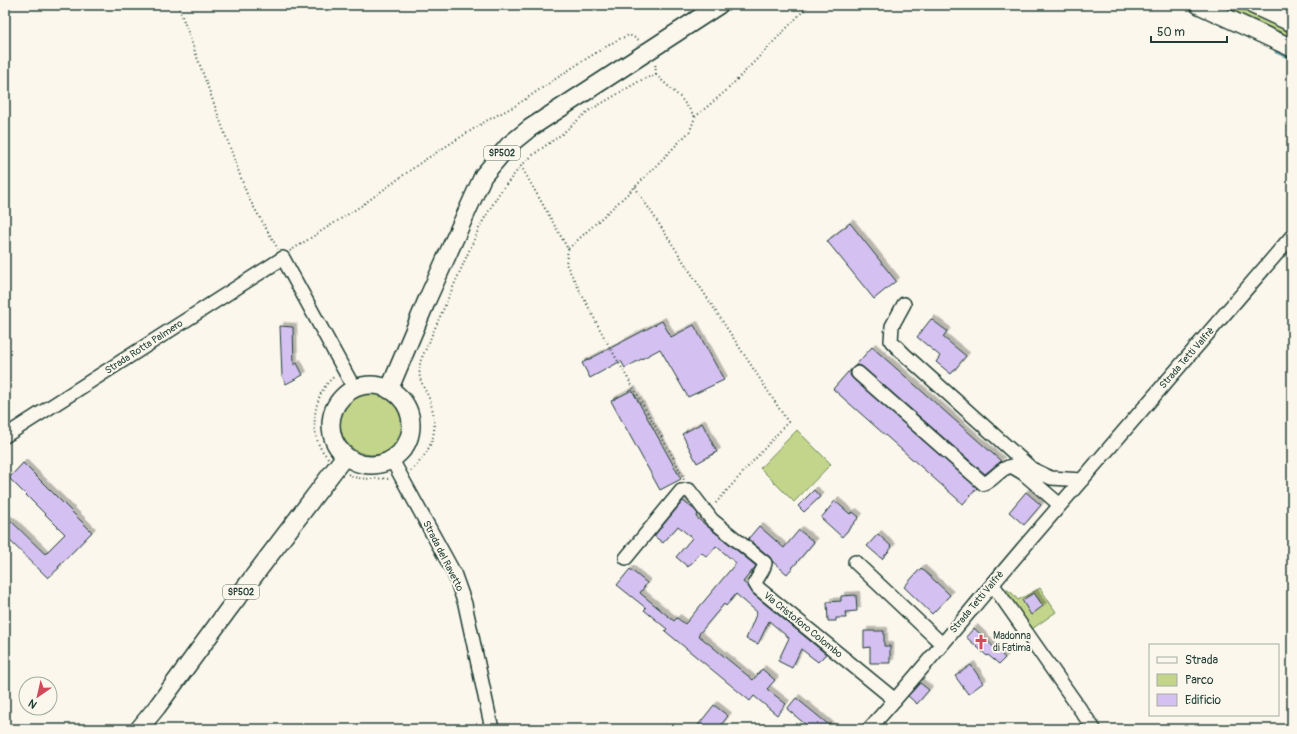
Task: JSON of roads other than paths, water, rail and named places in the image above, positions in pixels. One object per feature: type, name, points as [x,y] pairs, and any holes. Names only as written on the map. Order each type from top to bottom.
[{"type":"main road","name":"SP502","points":[[390,390],[427,300],[483,176],[509,145],[530,128],[719,5]]},
{"type":"main road","points":[[1199,5],[1292,48]]},
{"type":"main road","points":[[1253,5],[1292,23]]},
{"type":"main road","points":[[363,386],[381,386],[390,390],[400,398],[408,409],[411,418],[411,427],[407,444],[402,452],[392,460],[379,465],[370,466],[341,462],[331,433],[331,420],[335,407],[340,399],[354,388],[363,386]]},
{"type":"main road","name":"SP502","points":[[139,729],[341,462]]},
{"type":"street","name":"Strada Tetti Valfrè","points":[[869,729],[896,700],[1060,505],[1292,236]]},
{"type":"street","name":"Strada Rotta Palmero","points":[[5,436],[283,257],[354,388]]},
{"type":"street","points":[[904,304],[892,326],[891,341],[905,355],[1032,469],[1051,478],[1082,480]]},
{"type":"street","points":[[858,373],[984,484],[990,481],[1003,468],[1011,466],[1023,473],[1060,505]]},
{"type":"street","name":"Strada del Ravetto","points":[[392,460],[397,480],[454,573],[461,591],[492,729]]},
{"type":"street","name":"Via Cristoforo Colombo","points":[[626,558],[681,492],[689,490],[712,520],[765,563],[765,566],[758,576],[756,583],[758,588],[896,700]]},
{"type":"street","points":[[855,562],[942,644]]},
{"type":"street","points":[[993,585],[1094,729]]},
{"type":"waterway","points":[[1276,52],[1292,59]]},
{"type":"place","name":"Madonna di Fatima","points":[[981,642]]}]
